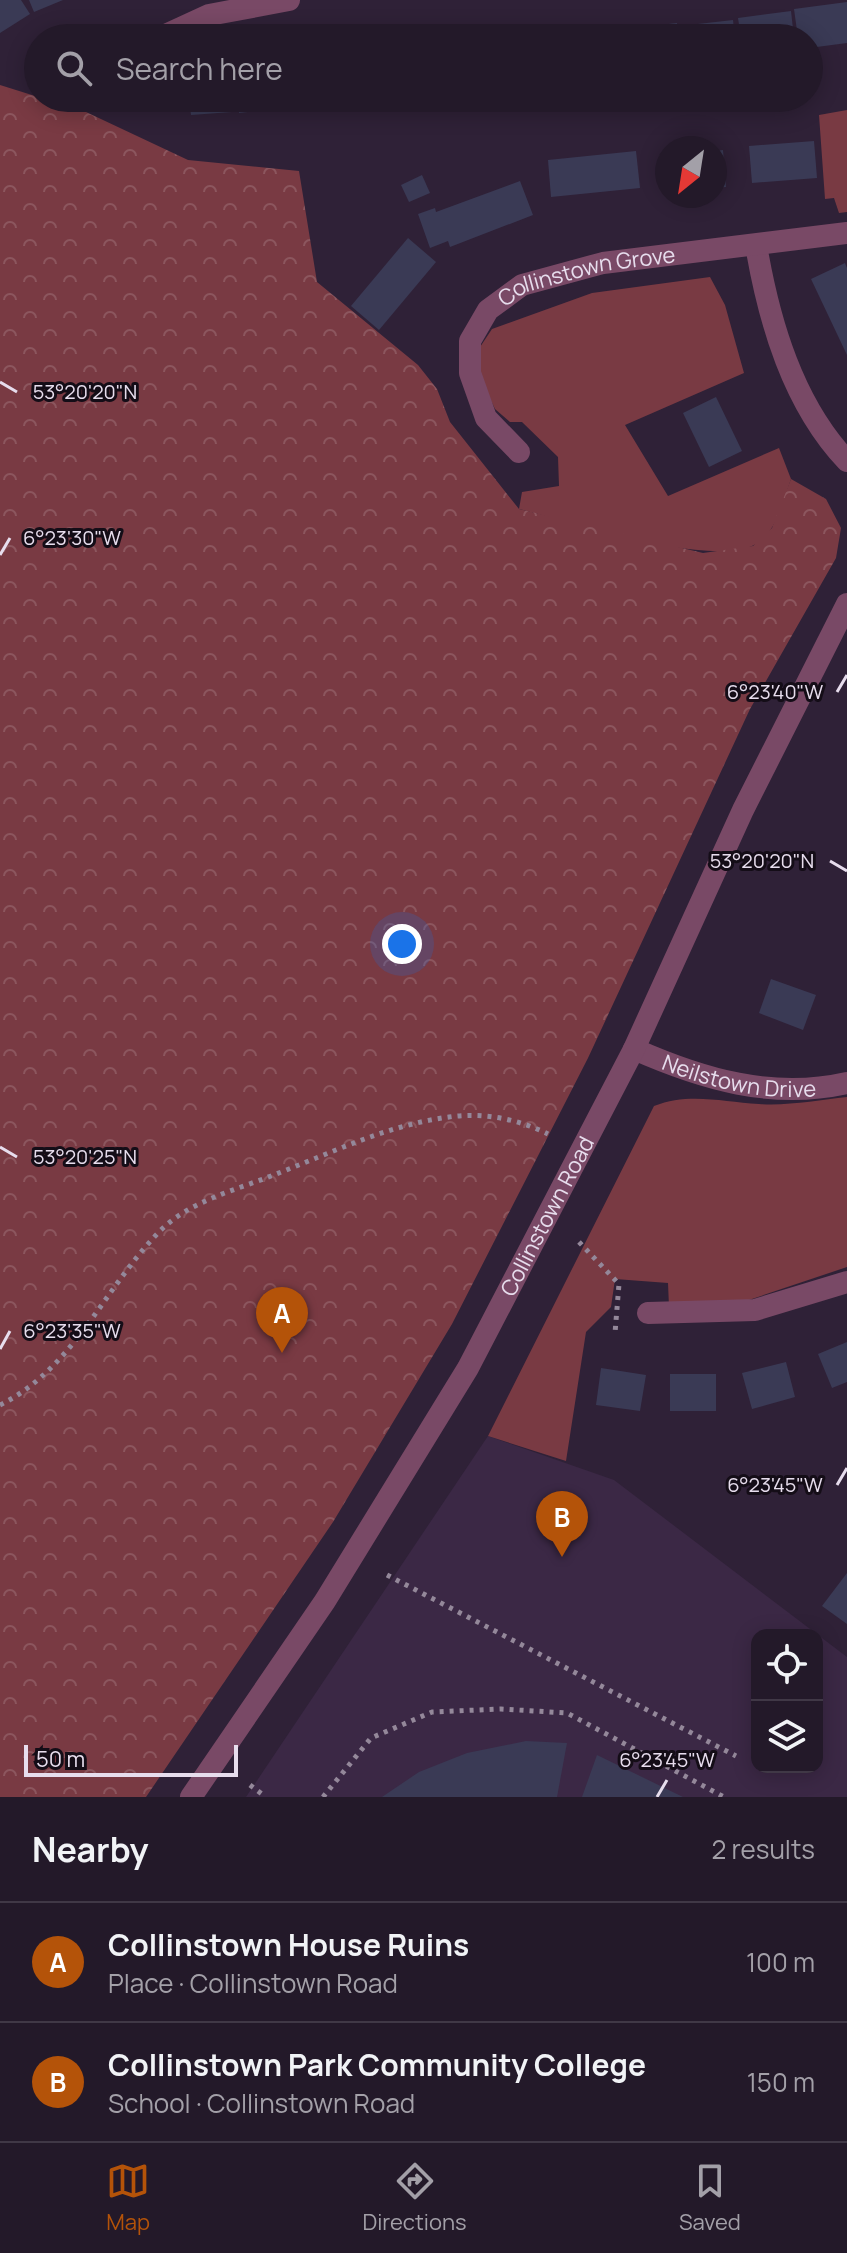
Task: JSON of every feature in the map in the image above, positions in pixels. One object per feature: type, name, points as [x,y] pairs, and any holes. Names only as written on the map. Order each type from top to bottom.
[{"type":"street","points":[[189,24],[209,15],[289,0]]},
{"type":"street","name":"Collinstown Grove","points":[[519,452],[486,418],[470,373],[470,341],[488,310],[522,285],[603,263],[847,233]]},
{"type":"street","points":[[756,245],[764,292],[781,349],[821,434],[847,461]]},
{"type":"street","name":"Collinstown Road","points":[[191,1797],[358,1549],[468,1368],[634,1049],[743,810],[847,604]]},
{"type":"street","name":"Neilstown Drive","points":[[634,1049],[689,1073],[767,1090],[847,1083]]},
{"type":"street","points":[[648,1313],[755,1310],[847,1282]]},
{"type":"path","points":[[0,1405],[25,1393],[54,1368],[159,1231],[192,1209],[325,1154],[420,1122],[451,1116],[490,1117],[524,1122],[548,1134]]},
{"type":"path","points":[[579,1242],[619,1284],[615,1333]]},
{"type":"path","points":[[387,1575],[736,1756]]},
{"type":"path","points":[[323,1797],[371,1738],[432,1712],[501,1709],[567,1713],[724,1797]]},
{"type":"path","points":[[250,1785],[266,1797]]},
{"type":"shaded area","points":[[488,1436],[614,1480],[810,1629],[751,1629],[751,1773],[823,1773],[823,1639],[847,1657],[847,1797],[246,1797]]},
{"type":"green space","points":[[0,85],[24,93],[24,112],[86,112],[188,160],[299,171],[317,282],[418,365],[437,389],[450,422],[519,509],[703,553],[753,546],[772,528],[791,479],[826,499],[841,528],[836,558],[750,709],[588,1058],[452,1324],[333,1522],[146,1797],[0,1797]]},
{"type":"green space","points":[[847,110],[847,212],[839,213],[834,198],[825,199],[819,115]]},
{"type":"green space","points":[[710,277],[725,305],[744,373],[625,425],[668,496],[779,448],[791,479],[778,517],[767,534],[752,546],[731,551],[671,547],[519,509],[522,492],[559,486],[558,457],[522,422],[510,422],[495,409],[480,378],[478,350],[492,329],[592,293]]},
{"type":"green space","points":[[847,1097],[847,1267],[749,1300],[669,1307],[668,1283],[615,1279],[611,1307],[586,1332],[566,1461],[488,1436],[654,1106],[693,1099],[770,1104]]},
{"type":"building","points":[[0,0],[21,0],[30,14],[0,33]]},
{"type":"building","points":[[29,0],[63,0],[34,12]]},
{"type":"building","points":[[847,2],[847,43],[823,46],[823,24],[796,24],[794,9]]},
{"type":"building","points":[[791,11],[792,24],[739,24],[738,18]]},
{"type":"building","points":[[733,20],[733,24],[698,24]]},
{"type":"building","points":[[191,112],[232,112],[191,115]]},
{"type":"building","points":[[814,141],[817,178],[752,183],[749,146]]},
{"type":"building","points":[[636,151],[640,188],[551,197],[548,160]]},
{"type":"building","points":[[422,175],[430,193],[409,202],[401,185]]},
{"type":"building","points":[[520,181],[533,215],[450,247],[448,241],[430,248],[418,214],[435,208],[436,212]]},
{"type":"building","points":[[408,238],[436,262],[379,330],[351,306]]},
{"type":"building","points":[[845,263],[847,268],[847,355],[811,279]]},
{"type":"building","points":[[716,397],[742,451],[709,467],[683,413]]},
{"type":"building","points":[[771,979],[816,995],[803,1030],[759,1013]]},
{"type":"building","points":[[847,1342],[847,1382],[832,1388],[818,1354]]},
{"type":"building","points":[[786,1362],[795,1397],[752,1409],[742,1373]]},
{"type":"building","points":[[601,1368],[646,1375],[640,1411],[596,1405]]},
{"type":"building","points":[[670,1374],[716,1374],[716,1411],[670,1411]]},
{"type":"building","points":[[847,1573],[847,1624],[822,1606]]},
{"type":"building","points":[[526,1741],[567,1743],[557,1797],[382,1797],[419,1772],[467,1753]]},
{"type":"building","points":[[597,1755],[683,1797],[582,1797]]},
{"type":"place","name":"Collinstown House Ruins","points":[[282,1353]]},
{"type":"place","name":"Collinstown Park Community College","points":[[562,1557]]}]
